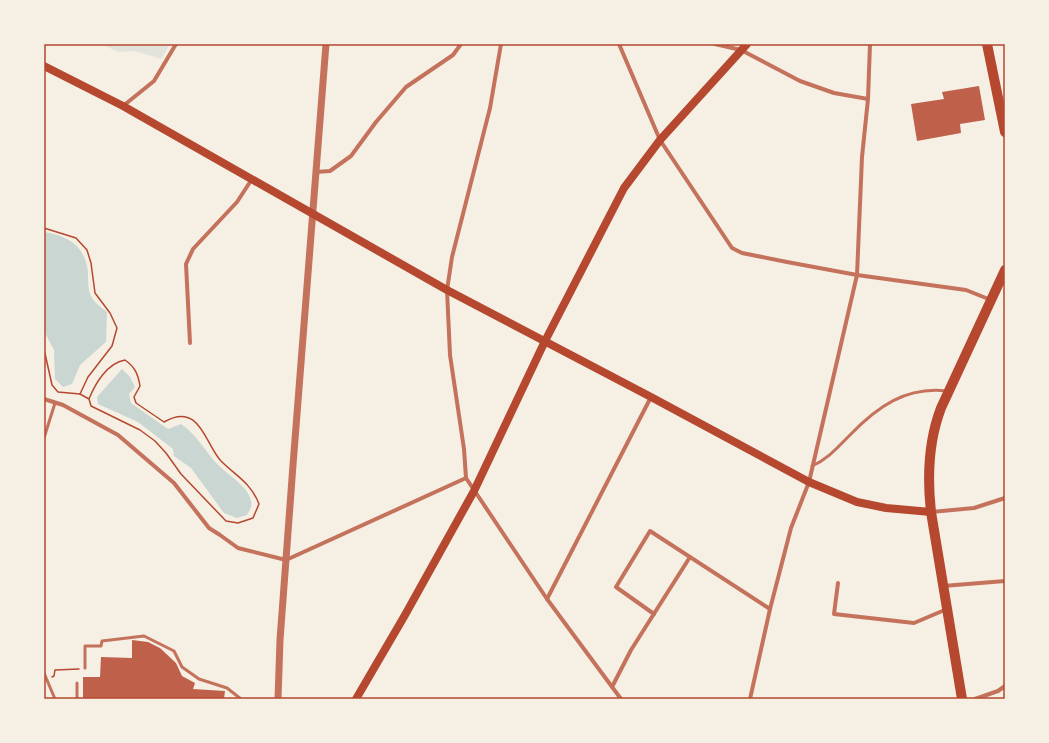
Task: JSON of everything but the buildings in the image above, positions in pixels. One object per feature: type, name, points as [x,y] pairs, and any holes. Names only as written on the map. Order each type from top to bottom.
[{"type":"highway","points":[[987,44],[1005,132]]},
{"type":"highway","points":[[962,699],[931,512],[928,475],[931,446],[937,419],[948,391],[1005,270]]},
{"type":"main road","points":[[356,699],[474,491],[545,341],[624,188],[660,140],[744,47]]},
{"type":"main road","points":[[44,66],[123,106],[447,290],[651,397],[808,482],[857,502],[886,508],[931,512]]},
{"type":"street","points":[[123,106],[154,81],[176,44]]},
{"type":"street","points":[[278,699],[286,560],[326,44]]},
{"type":"street","points":[[315,172],[330,171],[350,156],[376,122],[406,87],[453,55],[461,44]]},
{"type":"street","points":[[501,44],[491,102],[452,257],[447,290],[450,355],[464,449],[466,478],[548,598],[621,699]]},
{"type":"street","points":[[620,44],[632,78],[660,140],[732,248],[754,256],[857,275],[966,290],[992,300]]},
{"type":"street","points":[[715,44],[744,47],[800,81],[834,93],[868,99]]},
{"type":"street","points":[[750,699],[770,609],[791,528],[808,482],[857,275],[862,157],[868,99],[870,44]]},
{"type":"street","points":[[190,343],[186,264],[188,255],[192,248],[237,202],[252,178]]},
{"type":"street","points":[[548,598],[651,397]]},
{"type":"street","points":[[44,399],[55,403],[118,435],[174,483],[209,528],[238,548],[286,560],[466,478]]},
{"type":"street","points":[[931,512],[974,508],[1005,498]]},
{"type":"street","points":[[654,614],[616,587],[650,531],[770,609]]},
{"type":"street","points":[[612,687],[631,650],[690,557]]},
{"type":"street","points":[[943,586],[1005,581]]},
{"type":"street","points":[[838,583],[834,614],[914,623],[947,609]]},
{"type":"street","points":[[975,699],[998,691],[1005,686]]},
{"type":"lane","points":[[812,466],[822,461],[871,414],[886,403],[911,394],[933,390],[948,391]]},
{"type":"lane","points":[[44,438],[55,403]]},
{"type":"lane","points":[[85,668],[85,646],[102,646],[102,641],[144,636],[174,650],[182,667],[199,679],[227,688],[241,699]]},
{"type":"lane","points":[[44,673],[55,699]]},
{"type":"lane","points":[[77,683],[77,699]]},
{"type":"path","points":[[44,228],[76,238],[87,250],[91,263],[96,293],[110,313],[117,328],[112,346],[88,377],[80,394]]},
{"type":"path","points":[[44,349],[52,385],[58,392],[80,394],[89,399],[91,406],[140,430],[166,453],[181,474],[226,520],[238,523],[253,518],[259,504],[254,492],[220,460],[202,427],[187,418],[172,418],[164,422],[136,403],[134,397],[140,386],[138,375],[133,365],[125,360],[119,361],[106,370],[93,389],[89,399]]},
{"type":"path","points":[[46,678],[54,676],[54,670],[85,668]]},
{"type":"shaded area","points":[[102,44],[170,44],[161,59],[135,51],[118,52]]},
{"type":"shaded area","points":[[44,232],[61,236],[79,249],[86,263],[88,272],[88,286],[91,297],[107,312],[106,342],[80,365],[72,384],[63,387],[55,379],[54,350],[44,331]]},
{"type":"shaded area","points":[[122,369],[130,377],[135,387],[129,394],[131,403],[168,429],[181,424],[187,428],[218,465],[246,491],[252,505],[247,515],[237,518],[224,513],[191,468],[174,456],[173,449],[138,422],[98,404],[97,397]]}]
